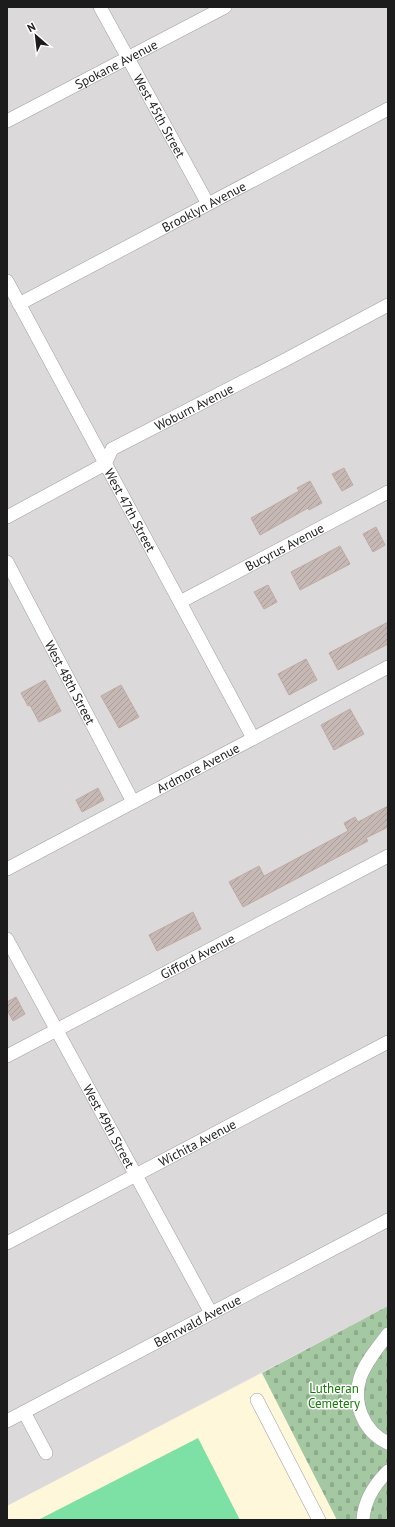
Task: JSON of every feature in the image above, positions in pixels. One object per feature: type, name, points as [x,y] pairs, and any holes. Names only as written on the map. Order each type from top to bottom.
[{"type":"street","name":"West 45th Street","points":[[100,7],[208,204]]},
{"type":"street","name":"Spokane Avenue","points":[[7,121],[225,7]]},
{"type":"street","name":"Brooklyn Avenue","points":[[20,304],[388,109]]},
{"type":"street","name":"West 47th Street","points":[[7,281],[104,464],[253,738]]},
{"type":"street","name":"Woburn Avenue","points":[[7,517],[104,464],[112,449],[388,305]]},
{"type":"street","name":"Bucyrus Avenue","points":[[180,602],[388,492]]},
{"type":"street","name":"West 48th Street","points":[[7,562],[133,802]]},
{"type":"street","name":"Ardmore Avenue","points":[[7,869],[388,667]]},
{"type":"street","name":"Gifford Avenue","points":[[7,1056],[388,856]]},
{"type":"street","name":"West 49th Street","points":[[7,939],[211,1313]]},
{"type":"street","name":"Wichita Avenue","points":[[7,1243],[137,1176],[388,1042]]},
{"type":"street","name":"Behrwald Avenue","points":[[7,1421],[388,1220]]},
{"type":"street","points":[[388,1334],[364,1368],[357,1394],[365,1424],[383,1441],[388,1443]]},
{"type":"street","points":[[257,1400],[319,1520]]},
{"type":"street","points":[[24,1412],[46,1453]]},
{"type":"street","points":[[363,1520],[363,1511],[370,1495],[381,1478],[388,1471]]},
{"type":"shaded area","points":[[7,7],[388,7],[388,1306],[7,1506]]},
{"type":"shaded area","points":[[262,1373],[337,1520],[7,1520],[7,1506]]},
{"type":"green space","name":"Lutheran Cemetery","points":[[388,1306],[388,1520],[337,1520],[262,1373]]},
{"type":"green space","points":[[198,1438],[240,1520],[38,1520]]},
{"type":"building","points":[[344,468],[353,485],[342,491],[332,474]]},
{"type":"building","points":[[310,481],[322,503],[309,510],[308,508],[260,535],[251,518],[299,491],[297,488]]},
{"type":"building","points":[[376,527],[385,545],[373,552],[363,534]]},
{"type":"building","points":[[340,546],[350,564],[300,590],[291,572]]},
{"type":"building","points":[[268,585],[277,602],[264,609],[254,592]]},
{"type":"building","points":[[388,622],[388,644],[338,670],[329,653]]},
{"type":"building","points":[[306,659],[317,680],[289,695],[278,674]]},
{"type":"building","points":[[45,680],[61,711],[39,722],[30,705],[28,706],[21,693]]},
{"type":"building","points":[[121,685],[139,717],[119,728],[101,696]]},
{"type":"building","points":[[350,709],[364,734],[334,750],[321,725]]},
{"type":"building","points":[[98,788],[104,800],[82,812],[76,800]]},
{"type":"building","points":[[388,806],[388,827],[366,838],[368,841],[243,907],[229,882],[259,866],[264,876],[348,831],[344,823],[355,817],[358,822]]},
{"type":"building","points":[[193,912],[201,929],[157,951],[149,935]]},
{"type":"building","points":[[16,997],[25,1014],[13,1021],[7,1010],[7,1002]]}]
